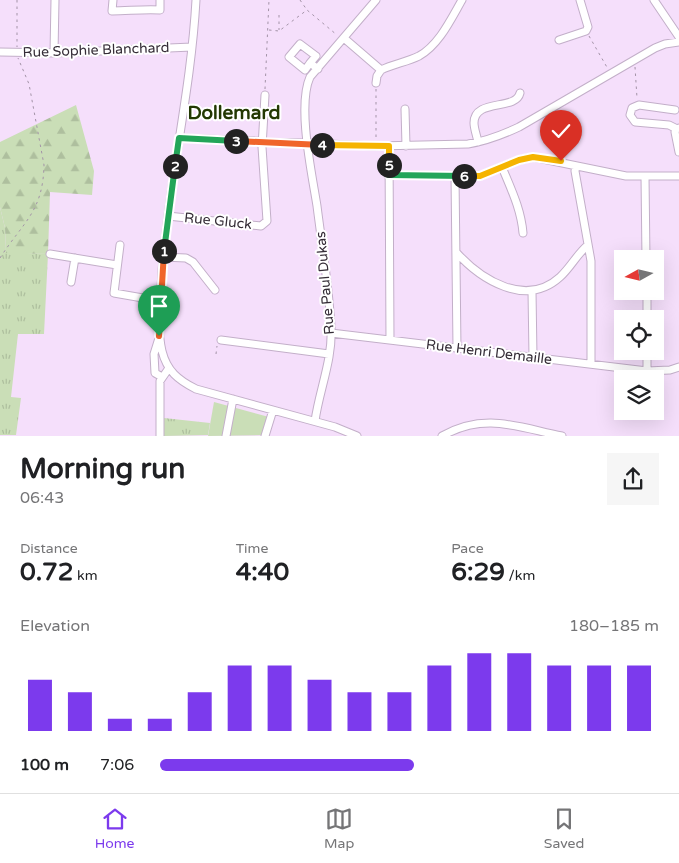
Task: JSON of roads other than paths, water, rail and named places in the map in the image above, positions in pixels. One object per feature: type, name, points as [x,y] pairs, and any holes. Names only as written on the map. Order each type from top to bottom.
[{"type":"street","points":[[54,53],[55,0]]},
{"type":"street","points":[[113,0],[112,11],[160,10],[160,0]]},
{"type":"street","points":[[196,0],[192,46],[163,257],[159,336],[162,350],[169,368],[178,379],[188,385],[346,430],[357,436]]},
{"type":"street","name":"Rue Paul Dukas","points":[[314,422],[329,354],[331,333],[323,254],[307,144],[306,89],[310,78],[376,0]]},
{"type":"street","points":[[376,83],[377,76],[381,70],[417,57],[431,48],[455,14],[462,0]]},
{"type":"street","points":[[559,40],[586,31],[588,27],[580,0]]},
{"type":"street","points":[[654,0],[679,37]]},
{"type":"street","points":[[344,39],[381,70]]},
{"type":"street","points":[[179,138],[376,146],[468,144],[497,137],[519,127],[634,59],[660,46],[679,42]]},
{"type":"street","name":"Rue Sophie Blanchard","points":[[0,52],[54,53],[192,46]]},
{"type":"street","points":[[310,63],[318,69]]},
{"type":"street","points":[[478,142],[474,121],[477,115],[484,108],[492,105],[515,102],[519,98],[520,93]]},
{"type":"street","points":[[262,142],[265,94]]},
{"type":"street","points":[[675,110],[638,106],[630,110],[630,115],[635,122],[669,125],[677,130],[679,152]]},
{"type":"street","points":[[405,108],[406,146]]},
{"type":"street","name":"Rue Gluck","points":[[168,216],[261,226],[267,221],[262,142]]},
{"type":"street","points":[[389,146],[390,340]]},
{"type":"street","points":[[389,175],[480,176],[533,157],[626,176],[679,176]]},
{"type":"street","points":[[576,166],[575,171],[591,261],[591,364]]},
{"type":"street","points":[[502,167],[521,216],[523,232]]},
{"type":"street","points":[[455,176],[457,348]]},
{"type":"street","points":[[645,176],[646,250]]},
{"type":"street","points":[[120,245],[114,293],[160,301]]},
{"type":"street","points":[[456,252],[489,281],[518,291],[532,291],[547,286],[559,278],[588,245]]},
{"type":"street","points":[[50,254],[117,265]]},
{"type":"street","points":[[163,257],[186,258],[193,262],[215,290]]},
{"type":"street","points":[[71,282],[75,258]]},
{"type":"street","points":[[532,291],[533,357]]},
{"type":"street","name":"Rue Henri Demaille","points":[[331,333],[639,370]]},
{"type":"street","points":[[159,336],[154,354],[154,373],[162,377]]},
{"type":"street","points":[[221,340],[329,354]]},
{"type":"street","name":"Rue Henri Demaille","points":[[664,370],[679,366]]},
{"type":"street","points":[[160,436],[160,381],[169,368]]},
{"type":"street","points":[[226,436],[233,399]]},
{"type":"street","points":[[265,436],[273,410]]},
{"type":"street","points":[[442,436],[467,424],[486,423],[507,424],[558,435]]},
{"type":"district","name":"Dollemard","points":[[234,113]]}]
